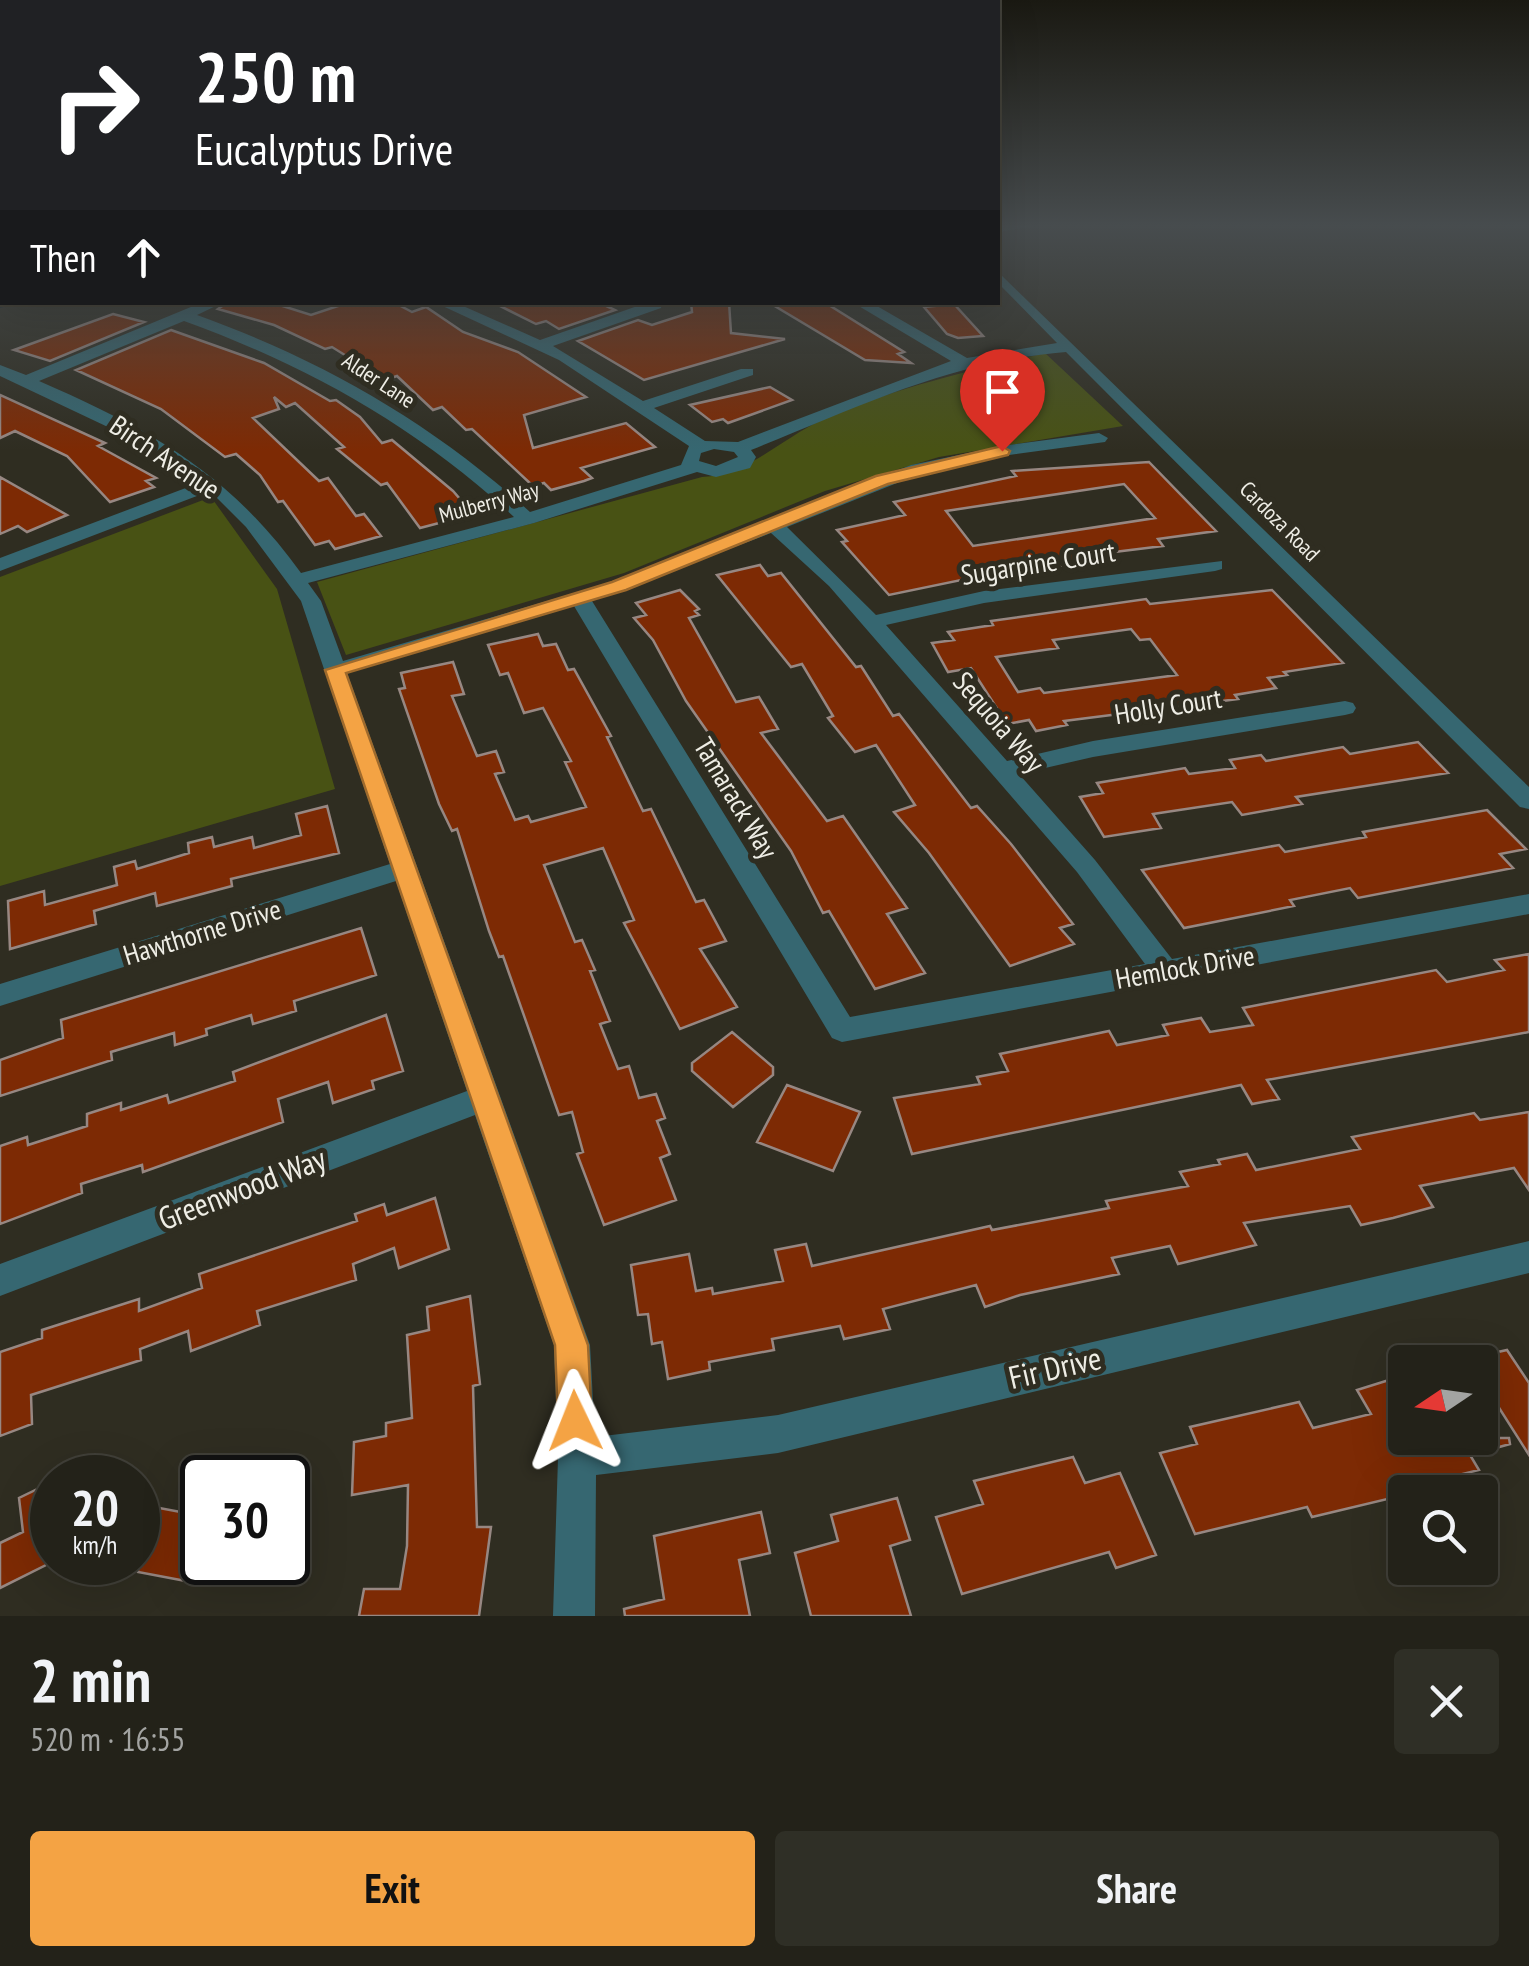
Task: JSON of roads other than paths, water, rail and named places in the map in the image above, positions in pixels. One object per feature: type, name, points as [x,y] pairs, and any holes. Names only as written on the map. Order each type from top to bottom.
[{"type":"street","name":"Cardoza Road","points":[[1022,300],[1529,801]]},
{"type":"street","points":[[13,376],[211,305]]},
{"type":"street","points":[[448,305],[541,345],[644,406],[701,446],[740,448],[963,362],[1067,346]]},
{"type":"street","points":[[541,345],[656,305]]},
{"type":"street","points":[[865,305],[963,362]]},
{"type":"street","name":"Alder Lane","points":[[185,316],[256,339],[354,386],[499,492],[527,519]]},
{"type":"street","points":[[644,406],[746,372]]},
{"type":"street","name":"Birch Avenue","points":[[13,376],[119,423],[212,484],[268,541],[311,601],[572,1345],[577,1458],[574,1616]]},
{"type":"street","points":[[335,670],[580,598],[917,469],[1100,438]]},
{"type":"street","points":[[694,467],[689,454],[701,446]]},
{"type":"street","name":"Mulberry Way","points":[[296,580],[527,519],[694,467],[732,470],[747,458],[740,448]]},
{"type":"street","points":[[0,565],[212,484]]},
{"type":"street","name":"Sequoia Way","points":[[775,526],[814,560],[1002,770],[1097,879],[1165,970]]},
{"type":"street","name":"Sugarpine Court","points":[[871,622],[984,597],[1214,565]]},
{"type":"street","name":"Tamarack Way","points":[[580,598],[842,1030]]},
{"type":"street","name":"Holly Court","points":[[1002,770],[1093,749],[1345,708]]},
{"type":"street","name":"Hawthorne Drive","points":[[0,995],[405,868]]},
{"type":"street","name":"Hemlock Drive","points":[[842,1030],[1529,904]]},
{"type":"street","name":"Greenwood Way","points":[[0,1280],[484,1098]]},
{"type":"street","name":"Fir Drive","points":[[577,1458],[778,1434],[1529,1257]]}]
